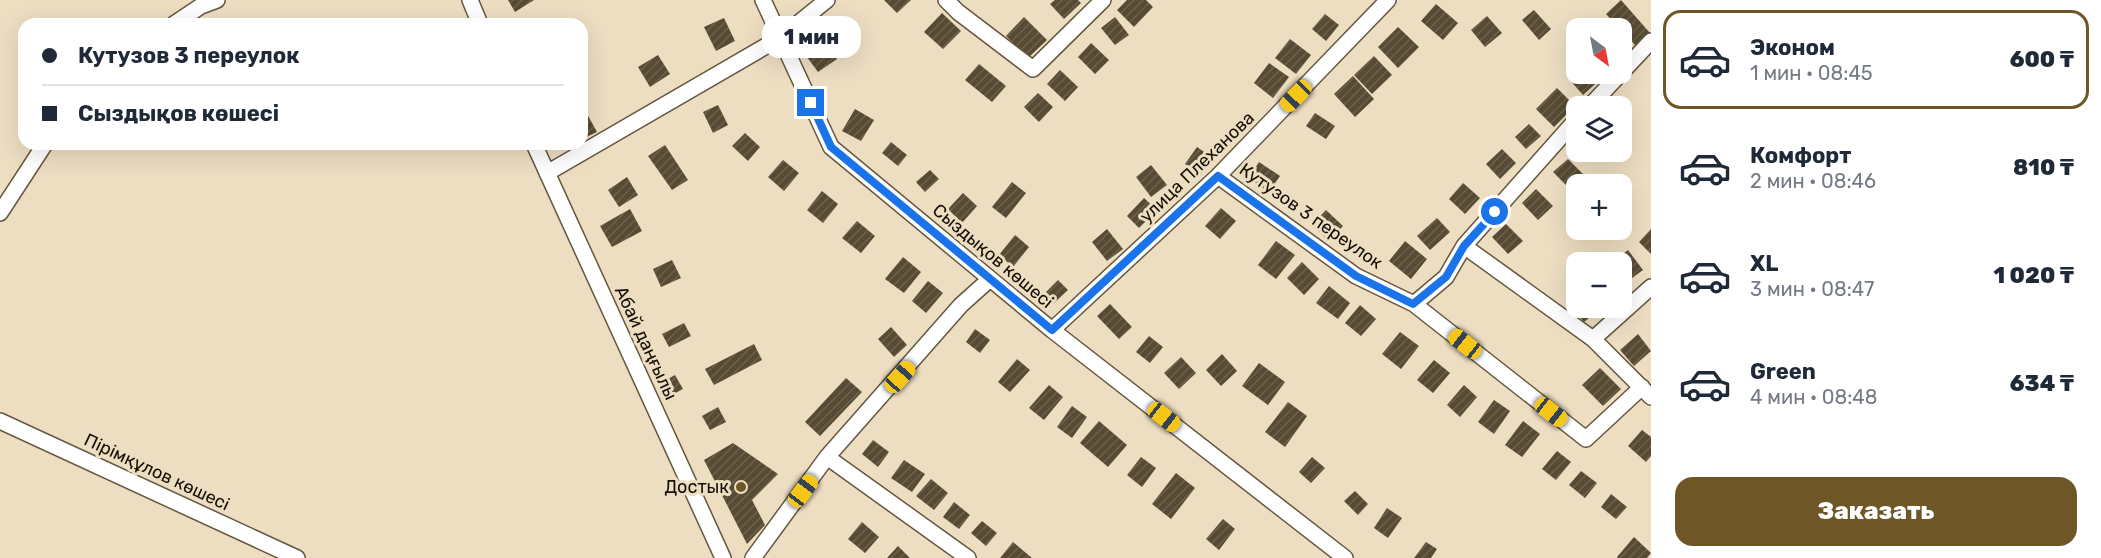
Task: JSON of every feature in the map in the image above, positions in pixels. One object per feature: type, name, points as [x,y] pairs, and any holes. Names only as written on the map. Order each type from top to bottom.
[{"type":"street","points":[[183,18],[201,6],[217,0]]},
{"type":"street","points":[[470,0],[478,18]]},
{"type":"street","name":"Сыздықов көшесі","points":[[763,0],[831,147],[1052,330],[1329,553],[1345,558]]},
{"type":"street","points":[[548,174],[780,38],[827,0]]},
{"type":"street","points":[[946,0],[958,12],[1033,69],[1103,0]]},
{"type":"street","name":"улица Плеханова","points":[[1052,330],[1218,176],[1388,0]]},
{"type":"street","points":[[1632,61],[1651,40]]},
{"type":"street","points":[[1599,96],[1611,84]]},
{"type":"street","points":[[1413,304],[1446,277],[1464,246],[1566,131]]},
{"type":"street","points":[[0,213],[41,150]]},
{"type":"street","name":"Абай даңғылы","points":[[537,150],[723,558]]},
{"type":"street","name":"Кутузов 3 переулок","points":[[1218,176],[1356,276],[1413,304],[1586,439],[1647,392],[1593,339],[1464,246]]},
{"type":"street","points":[[753,558],[827,458],[962,305],[990,279]]},
{"type":"street","points":[[1593,339],[1651,287]]},
{"type":"street","name":"Пірімқұлов көшесі","points":[[0,421],[297,558]]},
{"type":"street","points":[[827,458],[968,558]]},
{"type":"building","points":[[508,0],[534,0],[515,12]]},
{"type":"building","points":[[884,0],[911,0],[897,13]]},
{"type":"building","points":[[1055,0],[1078,0],[1081,3],[1064,19],[1050,4]]},
{"type":"building","points":[[1127,0],[1146,0],[1153,7],[1134,27],[1117,10]]},
{"type":"building","points":[[1621,0],[1650,33],[1636,46],[1632,42],[1632,18],[1610,18],[1606,14]]},
{"type":"building","points":[[1436,4],[1458,23],[1443,40],[1421,21]]},
{"type":"building","points":[[1534,10],[1551,29],[1539,40],[1522,20]]},
{"type":"building","points":[[942,13],[961,31],[943,49],[924,32]]},
{"type":"building","points":[[1325,14],[1339,25],[1326,41],[1312,29]]},
{"type":"building","points":[[1487,16],[1502,33],[1485,47],[1471,30]]},
{"type":"building","points":[[1024,17],[1047,40],[1028,58],[1006,36]]},
{"type":"building","points":[[1115,17],[1129,35],[1115,45],[1101,28]]},
{"type":"building","points":[[724,18],[735,41],[716,51],[704,27]]},
{"type":"building","points":[[1398,27],[1419,47],[1398,68],[1378,47]]},
{"type":"building","points":[[820,35],[837,59],[818,72],[801,49]]},
{"type":"building","points":[[1290,39],[1311,55],[1296,74],[1275,58]]},
{"type":"building","points":[[1091,43],[1109,60],[1095,74],[1078,57]]},
{"type":"building","points":[[658,55],[670,74],[650,87],[638,67]]},
{"type":"building","points":[[1374,56],[1392,75],[1372,94],[1354,75]]},
{"type":"building","points":[[1269,63],[1289,77],[1273,98],[1254,83]]},
{"type":"building","points":[[979,64],[1006,86],[992,102],[965,80]]},
{"type":"building","points":[[1060,70],[1078,87],[1065,101],[1047,84]]},
{"type":"building","points":[[1353,76],[1374,99],[1355,117],[1334,94]]},
{"type":"building","points":[[1573,84],[1595,84],[1583,95]]},
{"type":"building","points":[[1557,88],[1566,97],[1566,115],[1554,127],[1536,109]]},
{"type":"building","points":[[1038,93],[1053,107],[1039,122],[1024,107]]},
{"type":"building","points":[[718,105],[728,125],[713,133],[703,112]]},
{"type":"building","points":[[855,109],[874,120],[861,141],[842,131]]},
{"type":"building","points":[[1315,113],[1335,126],[1326,139],[1306,126]]},
{"type":"building","points":[[588,116],[597,132],[588,136]]},
{"type":"building","points":[[1529,124],[1541,136],[1526,149],[1515,137]]},
{"type":"building","points":[[745,133],[760,147],[748,161],[732,146]]},
{"type":"building","points":[[891,142],[907,155],[898,166],[882,153]]},
{"type":"building","points":[[665,145],[688,180],[672,190],[648,156]]},
{"type":"building","points":[[1197,147],[1213,158],[1200,176],[1185,164]]},
{"type":"building","points":[[1502,149],[1516,163],[1500,179],[1486,164]]},
{"type":"building","points":[[783,160],[799,173],[784,191],[768,177]]},
{"type":"building","points":[[1566,161],[1571,162],[1583,174],[1566,174],[1566,185],[1553,172]]},
{"type":"building","points":[[1259,162],[1280,176],[1269,192],[1248,178]]},
{"type":"building","points":[[1151,165],[1167,185],[1151,197],[1136,177]]},
{"type":"building","points":[[930,170],[939,179],[925,192],[916,182]]},
{"type":"building","points":[[627,177],[638,195],[619,207],[608,190]]},
{"type":"building","points":[[1012,182],[1026,193],[1006,218],[992,207]]},
{"type":"building","points":[[1463,183],[1480,198],[1465,214],[1449,199]]},
{"type":"building","points":[[1536,189],[1553,206],[1538,220],[1522,203]]},
{"type":"building","points":[[822,191],[838,204],[823,223],[807,210]]},
{"type":"building","points":[[963,193],[977,206],[962,223],[948,209]]},
{"type":"building","points":[[1144,198],[1157,210],[1139,228],[1127,216]]},
{"type":"building","points":[[1221,208],[1236,221],[1220,239],[1205,226]]},
{"type":"building","points":[[630,209],[642,231],[612,247],[600,226]]},
{"type":"building","points":[[1326,210],[1343,226],[1329,241],[1312,225]]},
{"type":"building","points":[[1437,218],[1450,232],[1430,250],[1417,236]]},
{"type":"building","points":[[857,221],[875,236],[861,253],[842,238]]},
{"type":"building","points":[[1506,224],[1523,241],[1508,254],[1492,237]]},
{"type":"building","points":[[1107,229],[1123,249],[1107,261],[1092,242]]},
{"type":"building","points":[[1651,229],[1651,254],[1639,242]]},
{"type":"building","points":[[1015,235],[1029,247],[1013,267],[999,255]]},
{"type":"building","points":[[1276,241],[1295,255],[1276,279],[1258,265]]},
{"type":"building","points":[[1405,241],[1427,259],[1411,279],[1389,261]]},
{"type":"building","points":[[1632,255],[1643,270],[1632,278]]},
{"type":"building","points":[[903,257],[921,272],[904,293],[885,279]]},
{"type":"building","points":[[672,260],[681,278],[661,287],[653,269]]},
{"type":"building","points":[[1302,262],[1319,279],[1304,295],[1287,278]]},
{"type":"building","points":[[1058,280],[1068,290],[1054,303],[1045,293]]},
{"type":"building","points":[[928,281],[943,293],[926,313],[912,301]]},
{"type":"building","points":[[1329,286],[1350,303],[1338,319],[1316,303]]},
{"type":"building","points":[[1110,304],[1132,327],[1119,339],[1097,316]]},
{"type":"building","points":[[1360,305],[1376,319],[1361,336],[1345,323]]},
{"type":"building","points":[[684,323],[691,336],[669,347],[662,334]]},
{"type":"building","points":[[891,327],[907,345],[894,357],[878,339]]},
{"type":"building","points":[[975,329],[990,340],[980,353],[966,342]]},
{"type":"building","points":[[1400,332],[1419,346],[1401,369],[1382,354]]},
{"type":"building","points":[[1638,334],[1651,351],[1634,366],[1620,350]]},
{"type":"building","points":[[1149,336],[1163,347],[1150,363],[1136,352]]},
{"type":"building","points":[[754,344],[762,360],[714,385],[705,369]]},
{"type":"building","points":[[1222,354],[1237,371],[1221,386],[1206,370]]},
{"type":"building","points":[[1181,357],[1196,373],[1179,389],[1164,373]]},
{"type":"building","points":[[1017,359],[1030,370],[1010,392],[998,382]]},
{"type":"building","points":[[1434,360],[1450,373],[1433,393],[1417,380]]},
{"type":"building","points":[[1259,363],[1285,382],[1268,405],[1242,386]]},
{"type":"building","points":[[1600,368],[1621,389],[1603,406],[1582,385]]},
{"type":"building","points":[[675,375],[683,389],[666,398],[659,384]]},
{"type":"building","points":[[846,378],[862,392],[820,436],[805,422]]},
{"type":"building","points":[[1049,385],[1063,397],[1044,420],[1029,408]]},
{"type":"building","points":[[1464,385],[1477,397],[1460,417],[1447,405]]},
{"type":"building","points":[[1494,400],[1510,411],[1494,434],[1478,422]]},
{"type":"building","points":[[1288,402],[1307,416],[1285,447],[1265,432]]},
{"type":"building","points":[[1072,406],[1087,417],[1072,438],[1057,427]]},
{"type":"building","points":[[718,407],[726,422],[710,430],[702,416]]},
{"type":"building","points":[[1099,421],[1127,445],[1108,467],[1080,443]]},
{"type":"building","points":[[1523,421],[1540,434],[1522,457],[1505,445]]},
{"type":"building","points":[[1642,430],[1651,437],[1651,456],[1646,462],[1628,446]]},
{"type":"building","points":[[873,440],[889,452],[878,467],[862,454]]},
{"type":"building","name":"Достык","points":[[733,443],[778,474],[752,500],[765,525],[747,544],[704,460]]},
{"type":"building","points":[[1557,451],[1571,462],[1556,480],[1542,469]]},
{"type":"building","points":[[1141,457],[1156,468],[1142,487],[1127,475]]},
{"type":"building","points":[[1312,457],[1325,468],[1311,483],[1299,472]]},
{"type":"building","points":[[904,460],[925,474],[912,492],[891,478]]},
{"type":"building","points":[[1581,471],[1597,483],[1585,498],[1569,485]]},
{"type":"building","points":[[1176,473],[1195,488],[1171,519],[1152,504]]},
{"type":"building","points":[[931,479],[948,493],[934,510],[916,496]]},
{"type":"building","points":[[1355,491],[1368,504],[1358,515],[1344,501]]},
{"type":"building","points":[[1611,494],[1627,507],[1616,519],[1601,507]]},
{"type":"building","points":[[954,502],[970,515],[959,529],[943,517]]},
{"type":"building","points":[[1387,508],[1402,518],[1388,538],[1374,528]]},
{"type":"building","points":[[1223,519],[1235,529],[1219,550],[1206,539]]},
{"type":"building","points":[[982,521],[997,533],[986,546],[971,533]]},
{"type":"building","points":[[862,522],[879,537],[865,553],[848,539]]},
{"type":"building","points":[[1634,537],[1651,553],[1647,558],[1618,558],[1617,557]]},
{"type":"building","points":[[1013,542],[1032,558],[1000,558]]},
{"type":"building","points":[[1426,542],[1437,549],[1431,558],[1414,558]]},
{"type":"building","points":[[898,546],[910,558],[887,558]]},
{"type":"place","name":"Достык","points":[[741,487]]},
{"type":"route","points":[[811,103],[831,147],[1052,330],[1218,176],[1356,276],[1413,304],[1446,277],[1464,246],[1495,212]]}]
